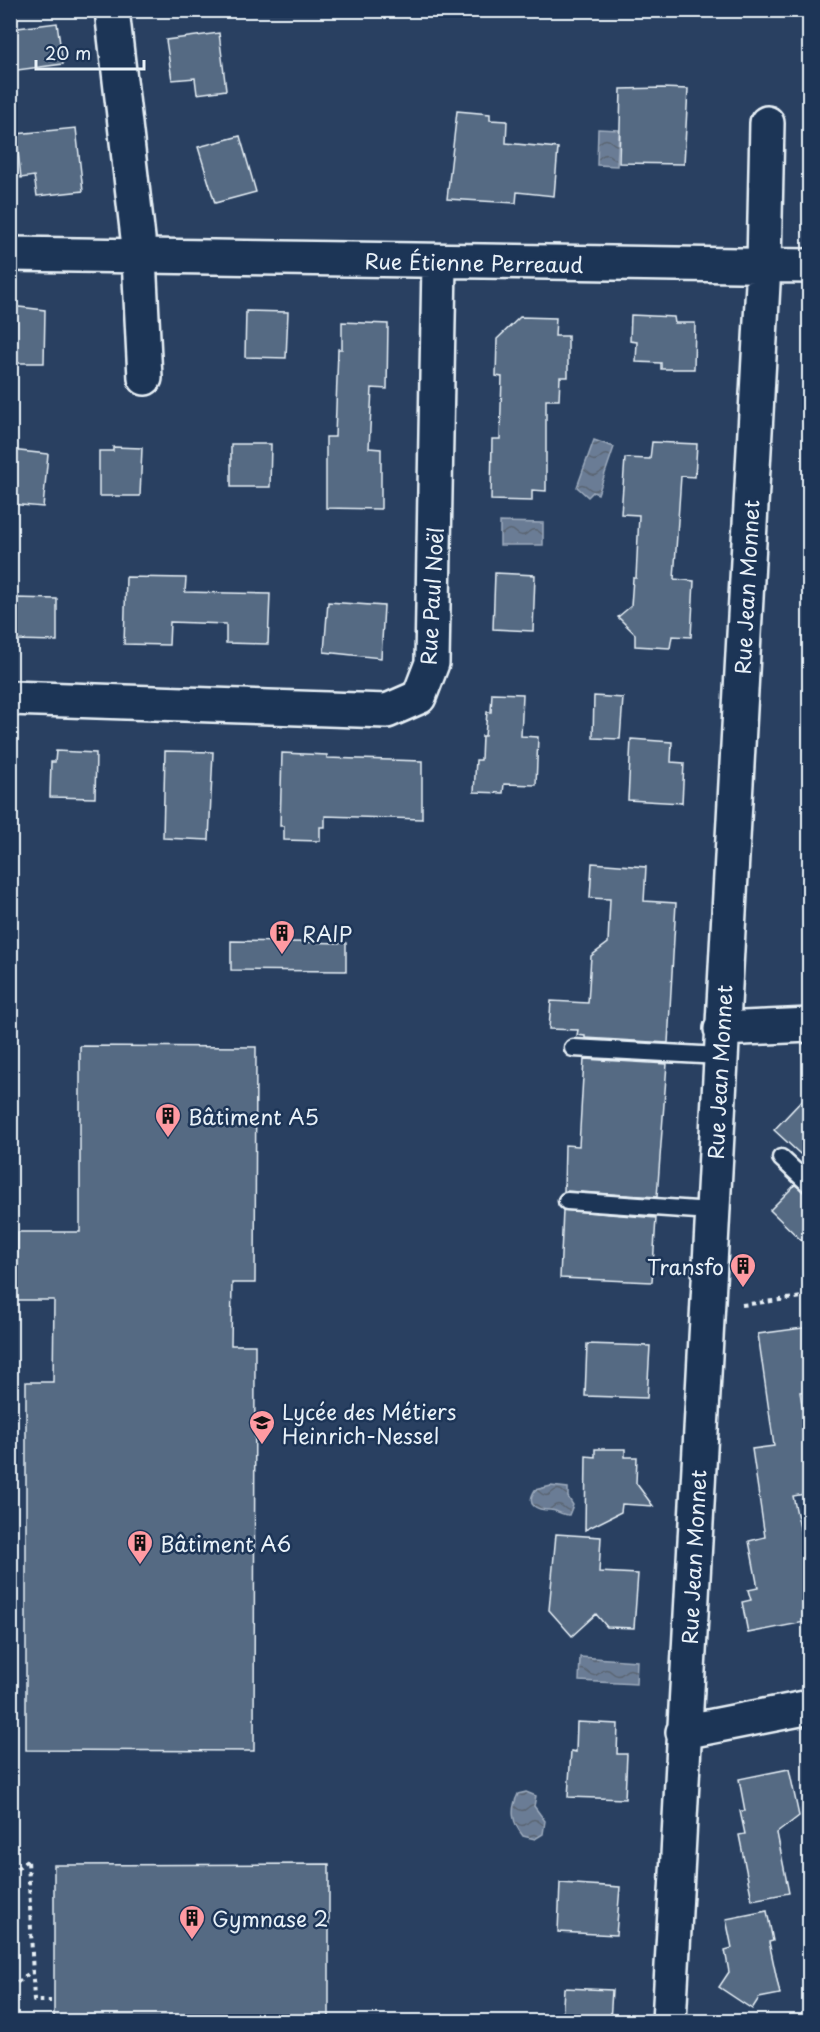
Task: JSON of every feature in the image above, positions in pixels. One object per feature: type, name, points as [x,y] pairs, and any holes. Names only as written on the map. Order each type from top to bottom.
[{"type":"street","points":[[112,10],[139,256],[145,378]]},
{"type":"street","name":"Rue Jean Monnet","points":[[669,2022],[720,1042],[764,265],[767,123]]},
{"type":"street","name":"Rue Étienne Perreaud","points":[[10,254],[810,266]]},
{"type":"street","name":"Rue Paul Noël","points":[[10,698],[387,711],[419,697],[432,663],[439,262]]},
{"type":"street","points":[[720,1042],[810,1025]]},
{"type":"street","points":[[683,1732],[810,1707]]},
{"type":"lane","points":[[573,1048],[720,1042]]},
{"type":"lane","points":[[782,1158],[810,1185]]},
{"type":"lane","points":[[567,1201],[711,1211]]},
{"type":"path","points":[[706,1309],[810,1296]]},
{"type":"path","points":[[10,1875],[28,1859],[34,2001],[51,2001]]},
{"type":"path","points":[[10,1988],[33,1971]]},
{"type":"water","points":[[598,129],[619,130],[617,166],[597,165]]},
{"type":"water","points":[[594,440],[614,447],[598,494],[593,492],[588,497],[577,487]]},
{"type":"water","points":[[500,522],[543,523],[543,545],[500,545]]},
{"type":"water","points":[[551,1486],[568,1488],[568,1497],[573,1505],[569,1515],[537,1508],[532,1503],[535,1490]]},
{"type":"water","points":[[580,1657],[637,1661],[636,1684],[579,1681]]},
{"type":"water","points":[[526,1792],[536,1796],[534,1806],[545,1821],[543,1834],[535,1839],[523,1836],[513,1816],[518,1794]]},
{"type":"building","points":[[57,23],[63,64],[10,71],[10,29]]},
{"type":"building","points":[[219,33],[226,90],[197,94],[195,78],[172,80],[166,40]]},
{"type":"building","points":[[621,89],[688,89],[684,164],[619,163]]},
{"type":"building","points":[[457,111],[490,114],[490,120],[507,121],[506,143],[558,148],[554,196],[517,192],[516,203],[447,199]]},
{"type":"building","points":[[76,128],[83,191],[37,196],[34,176],[21,178],[16,134]]},
{"type":"building","points":[[240,136],[256,192],[215,203],[198,147]]},
{"type":"building","points":[[10,306],[45,310],[44,363],[10,363]]},
{"type":"building","points":[[246,311],[288,312],[286,358],[245,357]]},
{"type":"building","points":[[631,315],[674,317],[675,323],[695,323],[694,369],[661,369],[661,363],[636,362],[637,342],[630,341]]},
{"type":"building","points":[[520,317],[556,318],[555,336],[568,336],[568,377],[560,377],[559,400],[546,400],[546,491],[532,490],[532,501],[491,500],[492,439],[500,439],[502,377],[496,376],[497,339]]},
{"type":"building","points":[[342,322],[388,324],[387,389],[372,388],[369,448],[381,449],[381,509],[326,508],[326,437],[335,437],[338,349],[342,349]]},
{"type":"building","points":[[652,442],[697,444],[695,477],[681,476],[674,579],[694,581],[691,637],[672,636],[670,648],[635,646],[635,634],[618,617],[631,606],[633,578],[636,578],[639,515],[621,514],[625,458],[650,459]]},
{"type":"building","points":[[231,444],[271,444],[270,487],[231,487]]},
{"type":"building","points":[[113,447],[142,448],[140,496],[99,496],[99,451],[113,451]]},
{"type":"building","points":[[10,450],[48,454],[43,507],[10,504]]},
{"type":"building","points":[[495,573],[535,575],[533,631],[493,629]]},
{"type":"building","points":[[126,577],[186,578],[185,592],[270,594],[268,644],[226,643],[226,624],[170,622],[169,645],[124,644]]},
{"type":"building","points":[[15,598],[57,599],[57,641],[14,640]]},
{"type":"building","points":[[328,602],[384,606],[381,658],[324,652]]},
{"type":"building","points":[[492,693],[523,694],[521,736],[538,737],[536,785],[504,784],[503,793],[474,792],[476,760],[481,760],[482,736],[485,736],[487,712],[491,712]]},
{"type":"building","points":[[594,696],[623,698],[620,739],[593,738]]},
{"type":"building","points":[[631,739],[672,742],[671,762],[684,763],[682,803],[628,800]]},
{"type":"building","points":[[56,751],[96,753],[95,798],[50,797],[51,762],[55,762]]},
{"type":"building","points":[[165,751],[213,752],[209,840],[163,838]]},
{"type":"building","points":[[282,753],[327,755],[327,758],[422,761],[422,819],[325,816],[325,827],[320,827],[320,841],[284,840],[284,826],[280,826]]},
{"type":"building","points":[[592,863],[646,867],[644,901],[676,903],[668,1043],[585,1038],[585,1036],[577,1035],[578,1030],[549,1029],[551,1001],[588,1003],[591,956],[608,943],[610,899],[590,898]]},
{"type":"building","name":"RAIP","points":[[231,941],[346,943],[346,971],[231,970]]},
{"type":"building","name":"Bâtiment A6","points":[[80,1046],[256,1047],[255,1283],[232,1283],[231,1345],[255,1345],[254,1751],[26,1750],[26,1382],[53,1382],[54,1300],[17,1300],[18,1232],[80,1232]]},
{"type":"building","points":[[584,1059],[667,1064],[657,1197],[564,1191],[565,1145],[579,1146]]},
{"type":"building","points":[[810,1092],[810,1163],[774,1130]]},
{"type":"building","points":[[795,1185],[810,1195],[810,1249],[770,1210]]},
{"type":"building","points":[[563,1210],[656,1218],[652,1282],[560,1278]]},
{"type":"building","points":[[810,1327],[810,1391],[800,1392],[810,1453],[810,1493],[793,1496],[810,1573],[810,1621],[748,1633],[742,1602],[751,1600],[748,1590],[758,1588],[749,1541],[765,1537],[752,1449],[774,1446],[758,1334]]},
{"type":"building","points":[[587,1344],[650,1346],[647,1398],[585,1396]]},
{"type":"building","points":[[595,1449],[625,1449],[625,1457],[637,1457],[636,1483],[653,1506],[622,1504],[621,1512],[585,1530],[586,1456],[595,1457]]},
{"type":"building","points":[[556,1534],[601,1537],[599,1572],[638,1574],[634,1628],[607,1627],[596,1614],[572,1636],[549,1610]]},
{"type":"building","points":[[577,1722],[618,1724],[617,1754],[627,1754],[625,1799],[568,1797],[571,1751],[576,1752]]},
{"type":"building","points":[[789,1769],[799,1816],[777,1833],[789,1893],[752,1900],[739,1835],[745,1834],[740,1811],[745,1811],[739,1779]]},
{"type":"building","name":"Gymnase 2","points":[[329,1864],[329,2022],[54,2022],[54,1865]]},
{"type":"building","points":[[560,1883],[620,1887],[616,1935],[558,1932]]},
{"type":"building","points":[[767,1911],[773,1941],[769,1942],[780,1994],[759,1998],[752,2009],[719,1987],[729,1972],[725,1950],[732,1948],[726,1919]]},
{"type":"building","points":[[564,1988],[612,1990],[610,2022],[562,2022]]},
{"type":"place","name":"RAIP","points":[[282,956]]},
{"type":"place","name":"Bâtiment A5","points":[[168,1139]]},
{"type":"place","name":"Transfo","points":[[743,1289]]},
{"type":"place","name":"Lycée des Métiers Heinrich-Nessel","points":[[262,1446]]},
{"type":"place","name":"Bâtiment A6","points":[[140,1566]]},
{"type":"place","name":"Gymnase 2","points":[[192,1941]]}]
